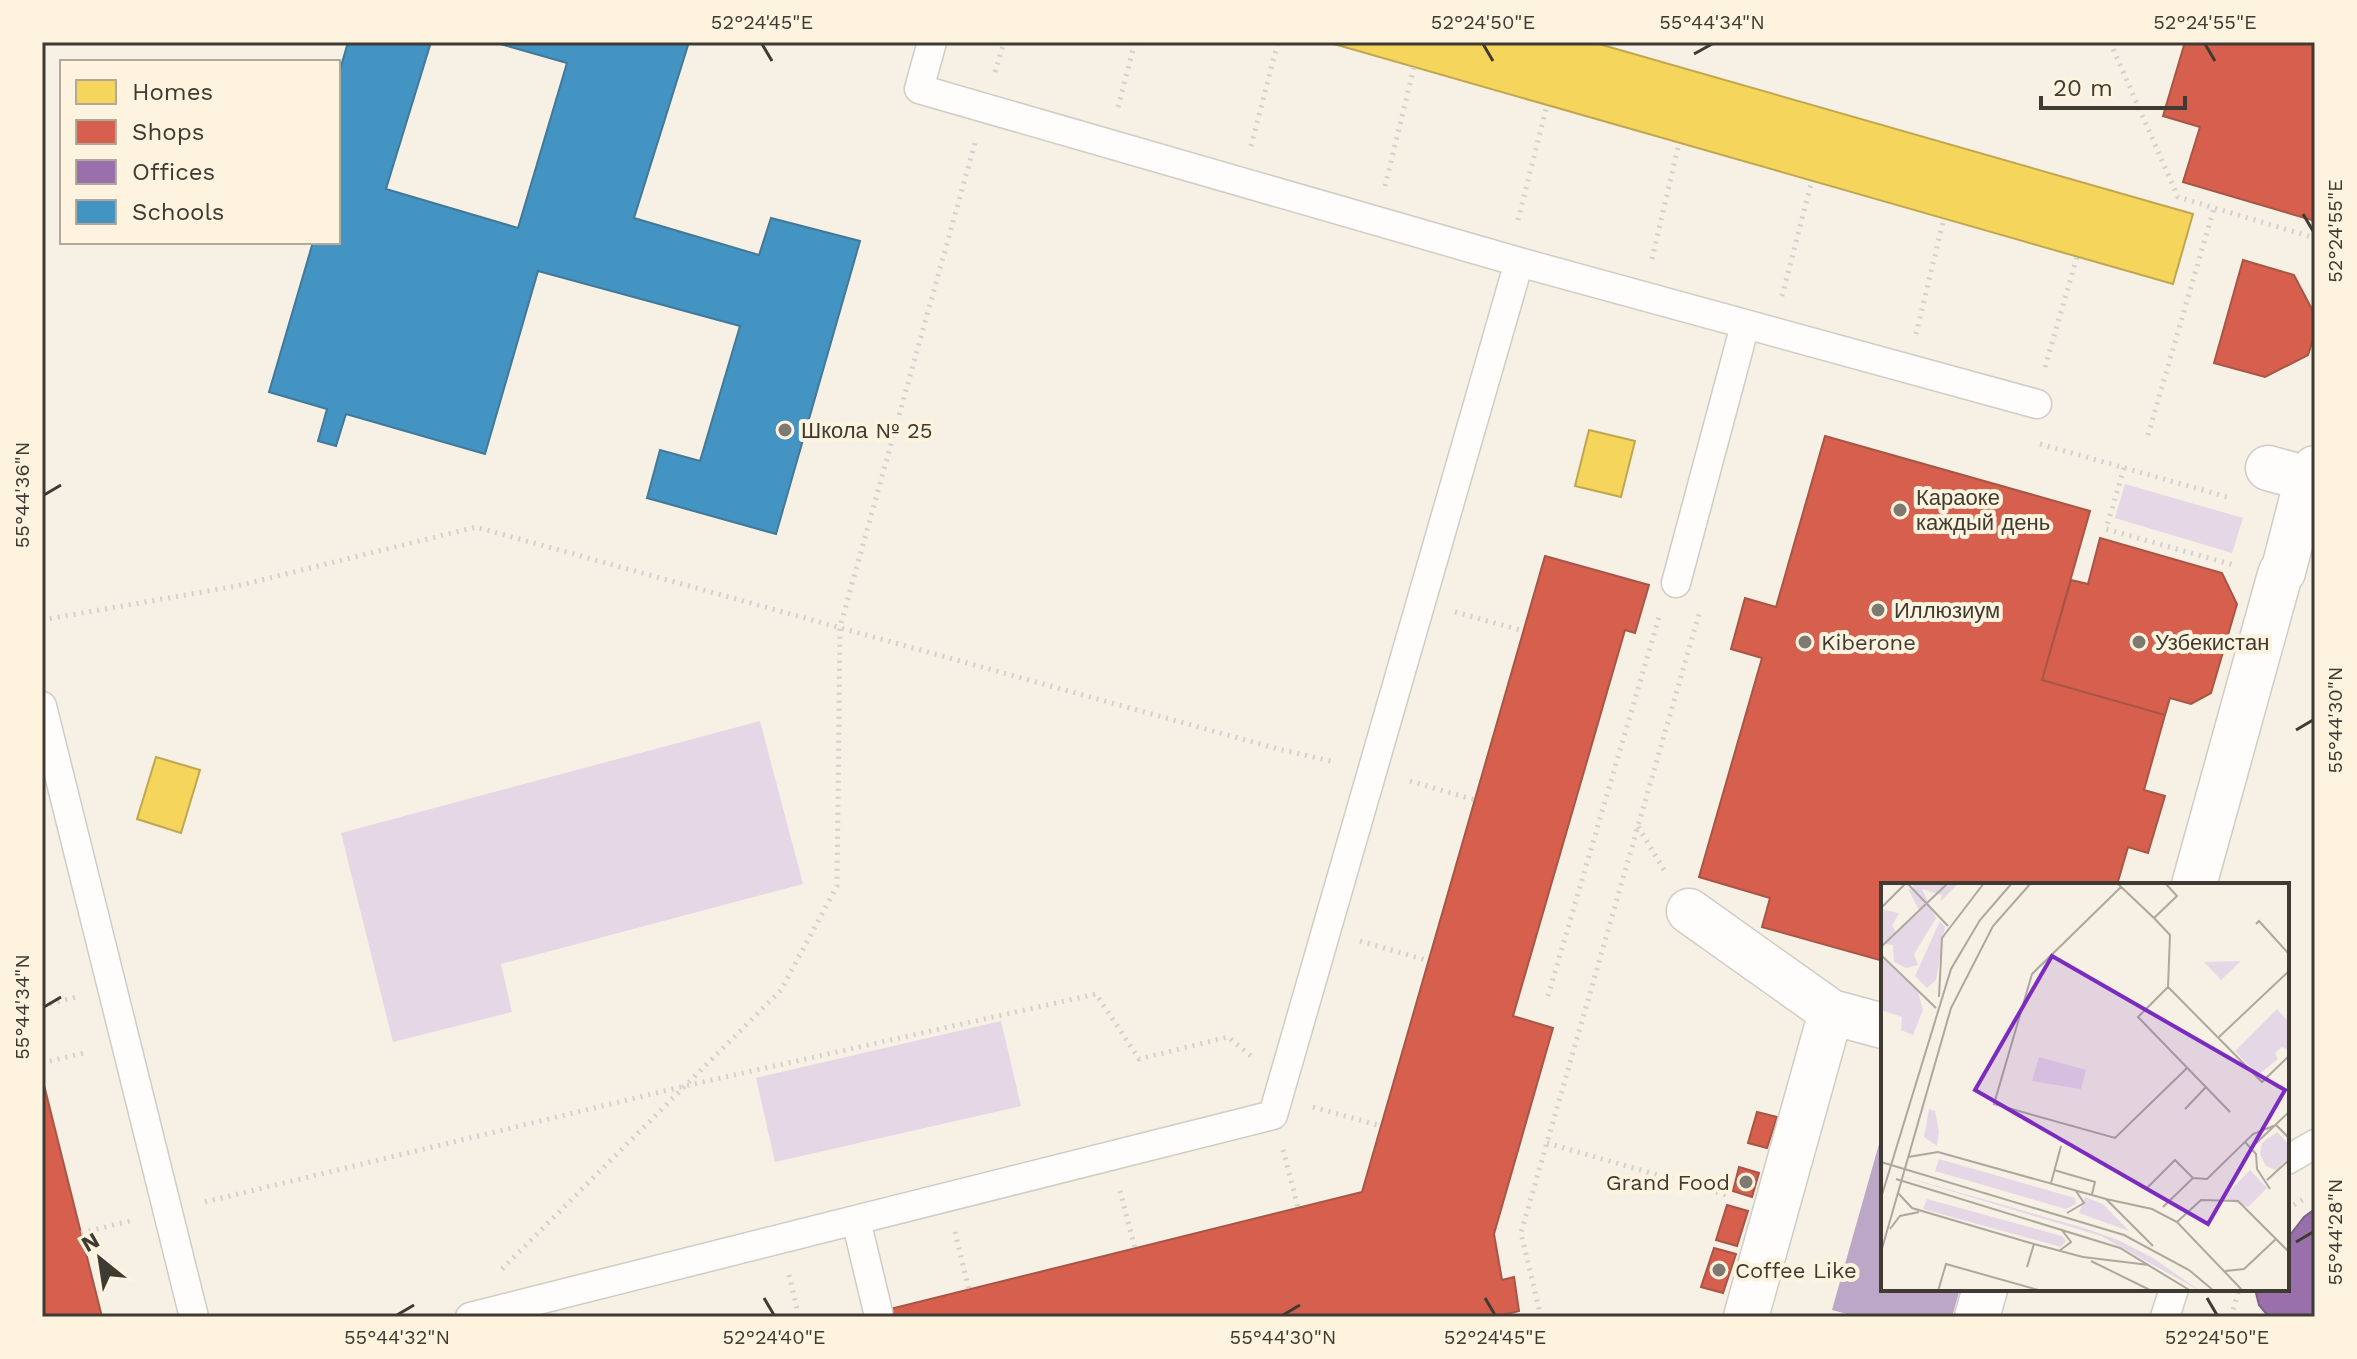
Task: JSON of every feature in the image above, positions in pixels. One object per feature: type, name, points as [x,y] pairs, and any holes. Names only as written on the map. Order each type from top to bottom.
[{"type":"street","points":[[2195,883],[2292,577],[2301,482]]},
{"type":"street","points":[[1689,911],[1831,1012],[1881,1025]]},
{"type":"street","points":[[1746,1317],[1831,1012]]},
{"type":"street","points":[[1977,1317],[1984,1291]]},
{"type":"lane","points":[[932,42],[919,89],[1514,260],[2036,404]]},
{"type":"lane","points":[[470,1317],[1112,1157],[1278,1098],[1421,602],[1514,260]]},
{"type":"lane","points":[[1669,594],[1745,325]]},
{"type":"lane","points":[[42,706],[194,1317]]},
{"type":"lane","points":[[2289,1159],[2315,1144]]},
{"type":"lane","points":[[856,1220],[878,1312]]},
{"type":"lane","points":[[2165,1317],[2173,1291]]},
{"type":"path","points":[[498,1273],[781,990],[837,886],[840,627],[1004,42]]},
{"type":"path","points":[[1108,143],[1135,42]]},
{"type":"path","points":[[1242,182],[1278,42]]},
{"type":"path","points":[[2110,42],[2178,197],[2315,238]]},
{"type":"path","points":[[1377,220],[1414,67]]},
{"type":"path","points":[[1514,260],[1547,105]]},
{"type":"path","points":[[1643,296],[1679,143]]},
{"type":"path","points":[[1773,333],[1812,180]]},
{"type":"path","points":[[2148,435],[2214,208]]},
{"type":"path","points":[[1907,369],[1944,218]]},
{"type":"path","points":[[2036,404],[2077,257]]},
{"type":"path","points":[[2035,443],[2124,468],[2301,482]]},
{"type":"path","points":[[2124,468],[2106,529],[2292,577]]},
{"type":"path","points":[[42,620],[237,586],[476,527],[1278,749],[1373,770],[1475,800]]},
{"type":"path","points":[[1548,996],[1669,594]]},
{"type":"path","points":[[1421,602],[1524,631]]},
{"type":"path","points":[[1541,1317],[1521,1233],[1701,607]]},
{"type":"path","points":[[1326,931],[1429,961]]},
{"type":"path","points":[[81,1233],[685,1086],[1096,994],[1139,1059],[1228,1037],[1278,1098],[1298,1207]]},
{"type":"path","points":[[42,1063],[126,1042]]},
{"type":"path","points":[[1278,1098],[1381,1126]]},
{"type":"path","points":[[1547,1143],[1776,1209]]},
{"type":"path","points":[[1112,1157],[1135,1248]]},
{"type":"path","points":[[2289,1208],[2315,1192]]},
{"type":"path","points":[[946,1198],[969,1290]]},
{"type":"path","points":[[2231,1317],[2238,1291]]},
{"type":"shaded area","points":[[2125,484],[2243,518],[2232,553],[2115,518]]},
{"type":"shaded area","points":[[760,721],[803,884],[501,964],[512,1012],[393,1042],[341,833]]},
{"type":"shaded area","points":[[1001,1021],[1021,1106],[775,1162],[756,1078]]},
{"type":"shaded area","points":[[1881,1137],[1881,1291],[1959,1291],[1952,1317],[1858,1317],[1832,1310]]},
{"type":"building: Homes","points":[[1327,42],[1592,42],[2193,214],[2173,284]]},
{"type":"building: Homes","points":[[1589,430],[1635,441],[1621,497],[1575,486]]},
{"type":"building: Homes","points":[[156,757],[200,770],[181,833],[137,819]]},
{"type":"building: Shops","points":[[2185,42],[2315,42],[2315,221],[2183,182],[2200,127],[2163,116]]},
{"type":"building: Shops","points":[[2243,260],[2294,275],[2315,315],[2315,333],[2308,355],[2265,377],[2214,363]]},
{"type":"building: Shops","points":[[1825,436],[2090,511],[2042,680],[2165,715],[2144,790],[2165,796],[2148,853],[2128,847],[2118,883],[1881,883],[1881,960],[1762,927],[1770,898],[1699,877],[1762,658],[1731,649],[1745,598],[1776,607]]},
{"type":"building: Shops","name":"Узбекистан","points":[[2100,538],[2222,573],[2237,604],[2211,693],[2191,704],[2170,698],[2165,715],[2042,680],[2071,580],[2088,584]]},
{"type":"building: Shops","points":[[1545,556],[1649,585],[1635,633],[1625,630],[1513,1016],[1553,1028],[1494,1234],[1502,1280],[1514,1277],[1519,1311],[1495,1317],[858,1317],[1362,1192]]},
{"type":"building: Shops","points":[[42,1077],[102,1317],[42,1317]]},
{"type":"building: Shops","points":[[1757,1112],[1777,1117],[1767,1148],[1748,1143]]},
{"type":"building: Shops","name":"Grand Food","points":[[1739,1167],[1759,1173],[1752,1197],[1733,1191]]},
{"type":"building: Shops","points":[[1727,1205],[1748,1211],[1737,1246],[1716,1240]]},
{"type":"building: Shops","name":"Coffee Like","points":[[1714,1248],[1736,1254],[1723,1293],[1701,1287]]},
{"type":"building: Offices","points":[[2315,1209],[2315,1317],[2269,1317],[2259,1305],[2256,1291],[2289,1291],[2289,1236],[2304,1217]]},
{"type":"building: Schools","points":[[348,42],[431,42],[386,189],[518,228],[567,63],[493,42],[689,42],[634,218],[759,255],[771,218],[860,241],[776,534],[647,498],[660,450],[700,461],[740,326],[538,271],[485,454],[346,414],[336,446],[318,441],[327,409],[269,392],[312,244],[340,244],[340,70]]},
{"type":"place","name":"Школа № 25","points":[[785,430]]},
{"type":"place","name":"Караоке каждый день","points":[[1900,510]]},
{"type":"place","name":"Иллюзиум","points":[[1878,610]]},
{"type":"place","name":"Kiberone","points":[[1805,642]]},
{"type":"place","name":"Узбекистан","points":[[2139,642]]},
{"type":"place","name":"Grand Food","points":[[1746,1182]]},
{"type":"place","name":"Coffee Like","points":[[1719,1270]]}]
